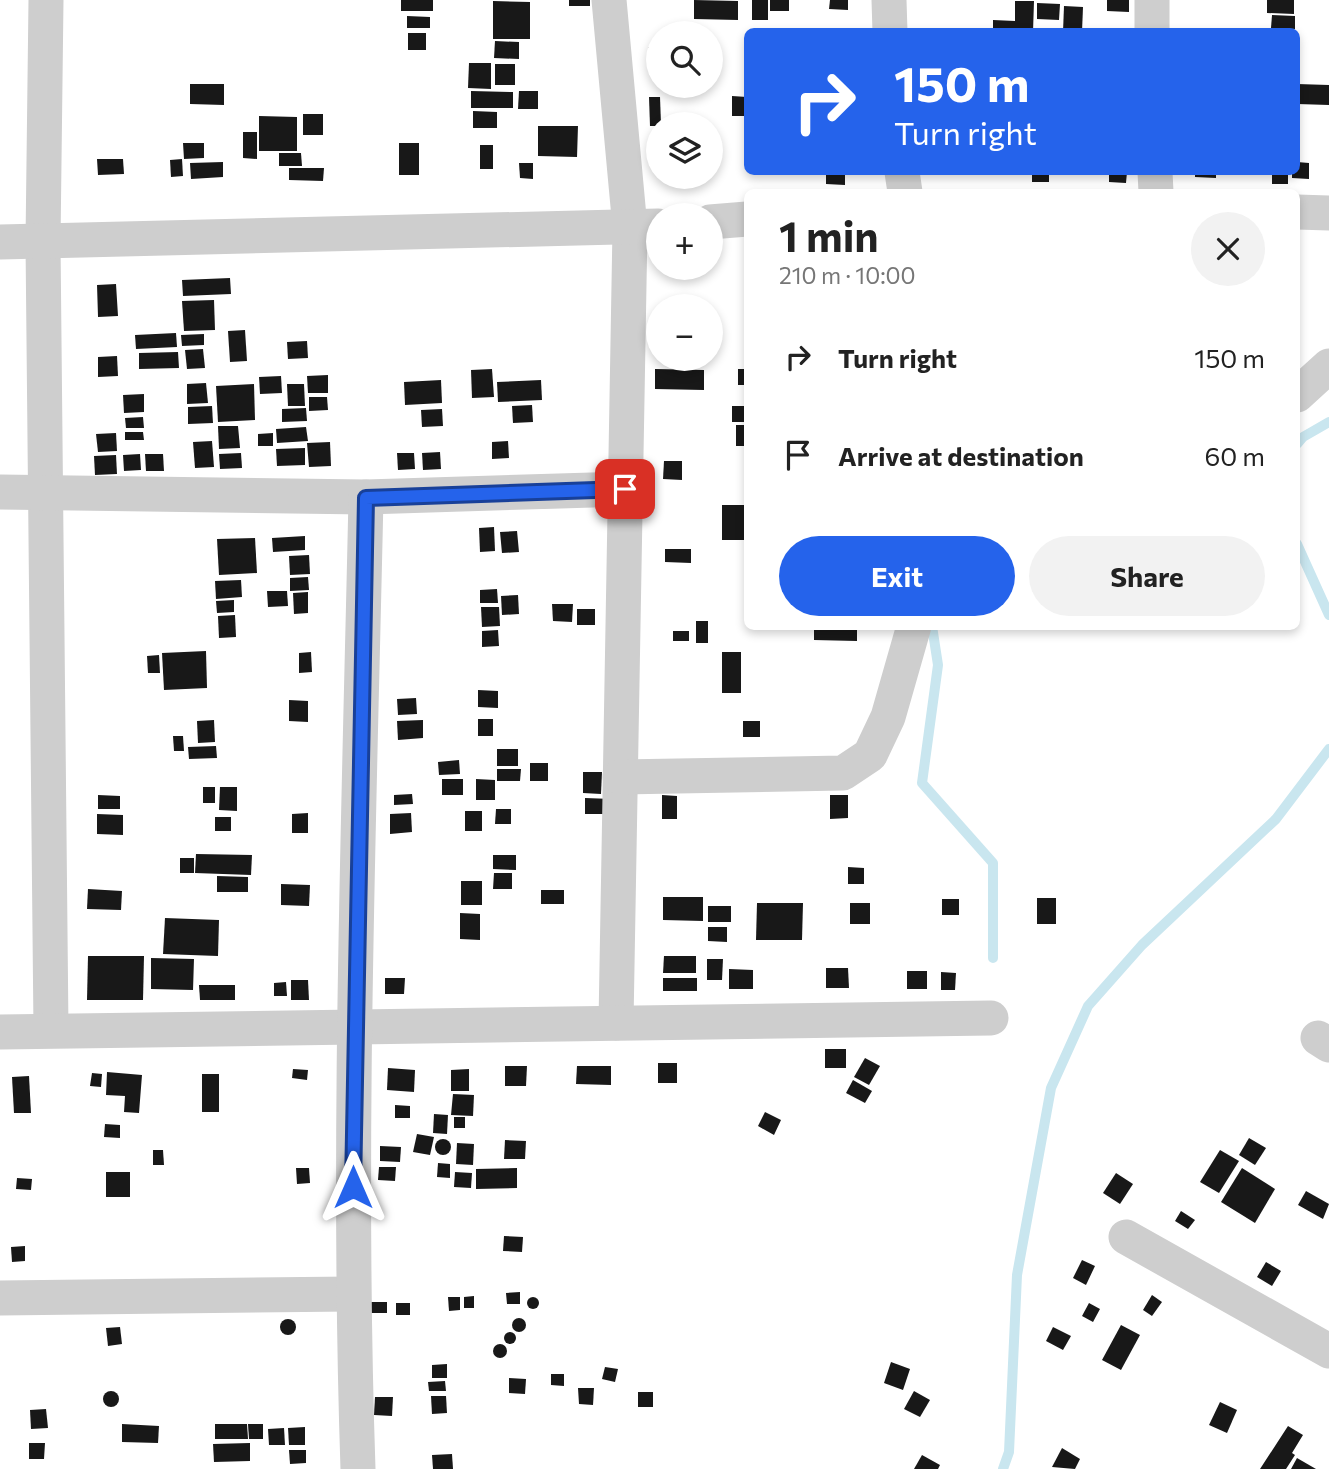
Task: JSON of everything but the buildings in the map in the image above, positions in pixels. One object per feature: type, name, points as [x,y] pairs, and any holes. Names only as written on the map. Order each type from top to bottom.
[{"type":"street","points":[[46,0],[43,242],[51,1030]]},
{"type":"street","points":[[610,0],[644,227],[625,489],[616,1023]]},
{"type":"street","points":[[889,0],[890,28]]},
{"type":"street","points":[[1152,0],[1152,28]]},
{"type":"street","points":[[1300,212],[1329,213]]},
{"type":"street","points":[[723,221],[744,219]]},
{"type":"street","points":[[0,242],[644,227]]},
{"type":"street","points":[[1300,392],[1329,366]]},
{"type":"street","points":[[0,492],[366,498],[625,489]]},
{"type":"street","points":[[358,1469],[352,1294],[354,1026],[366,498]]},
{"type":"street","points":[[620,776],[843,773],[870,755],[888,717],[913,630]]},
{"type":"street","points":[[0,1032],[991,1018]]},
{"type":"street","points":[[1126,1237],[1329,1351]]},
{"type":"street","points":[[0,1298],[352,1294]]},
{"type":"waterway","points":[[1300,440],[1329,422]]},
{"type":"waterway","points":[[1300,551],[1329,615]]},
{"type":"waterway","points":[[933,630],[938,665],[922,783],[993,863],[993,958]]},
{"type":"waterway","points":[[1003,1469],[1009,1452],[1017,1275],[1051,1088],[1088,1006],[1142,945],[1276,819],[1329,749]]},
{"type":"route","points":[[353,1187],[366,498],[625,489]]}]
